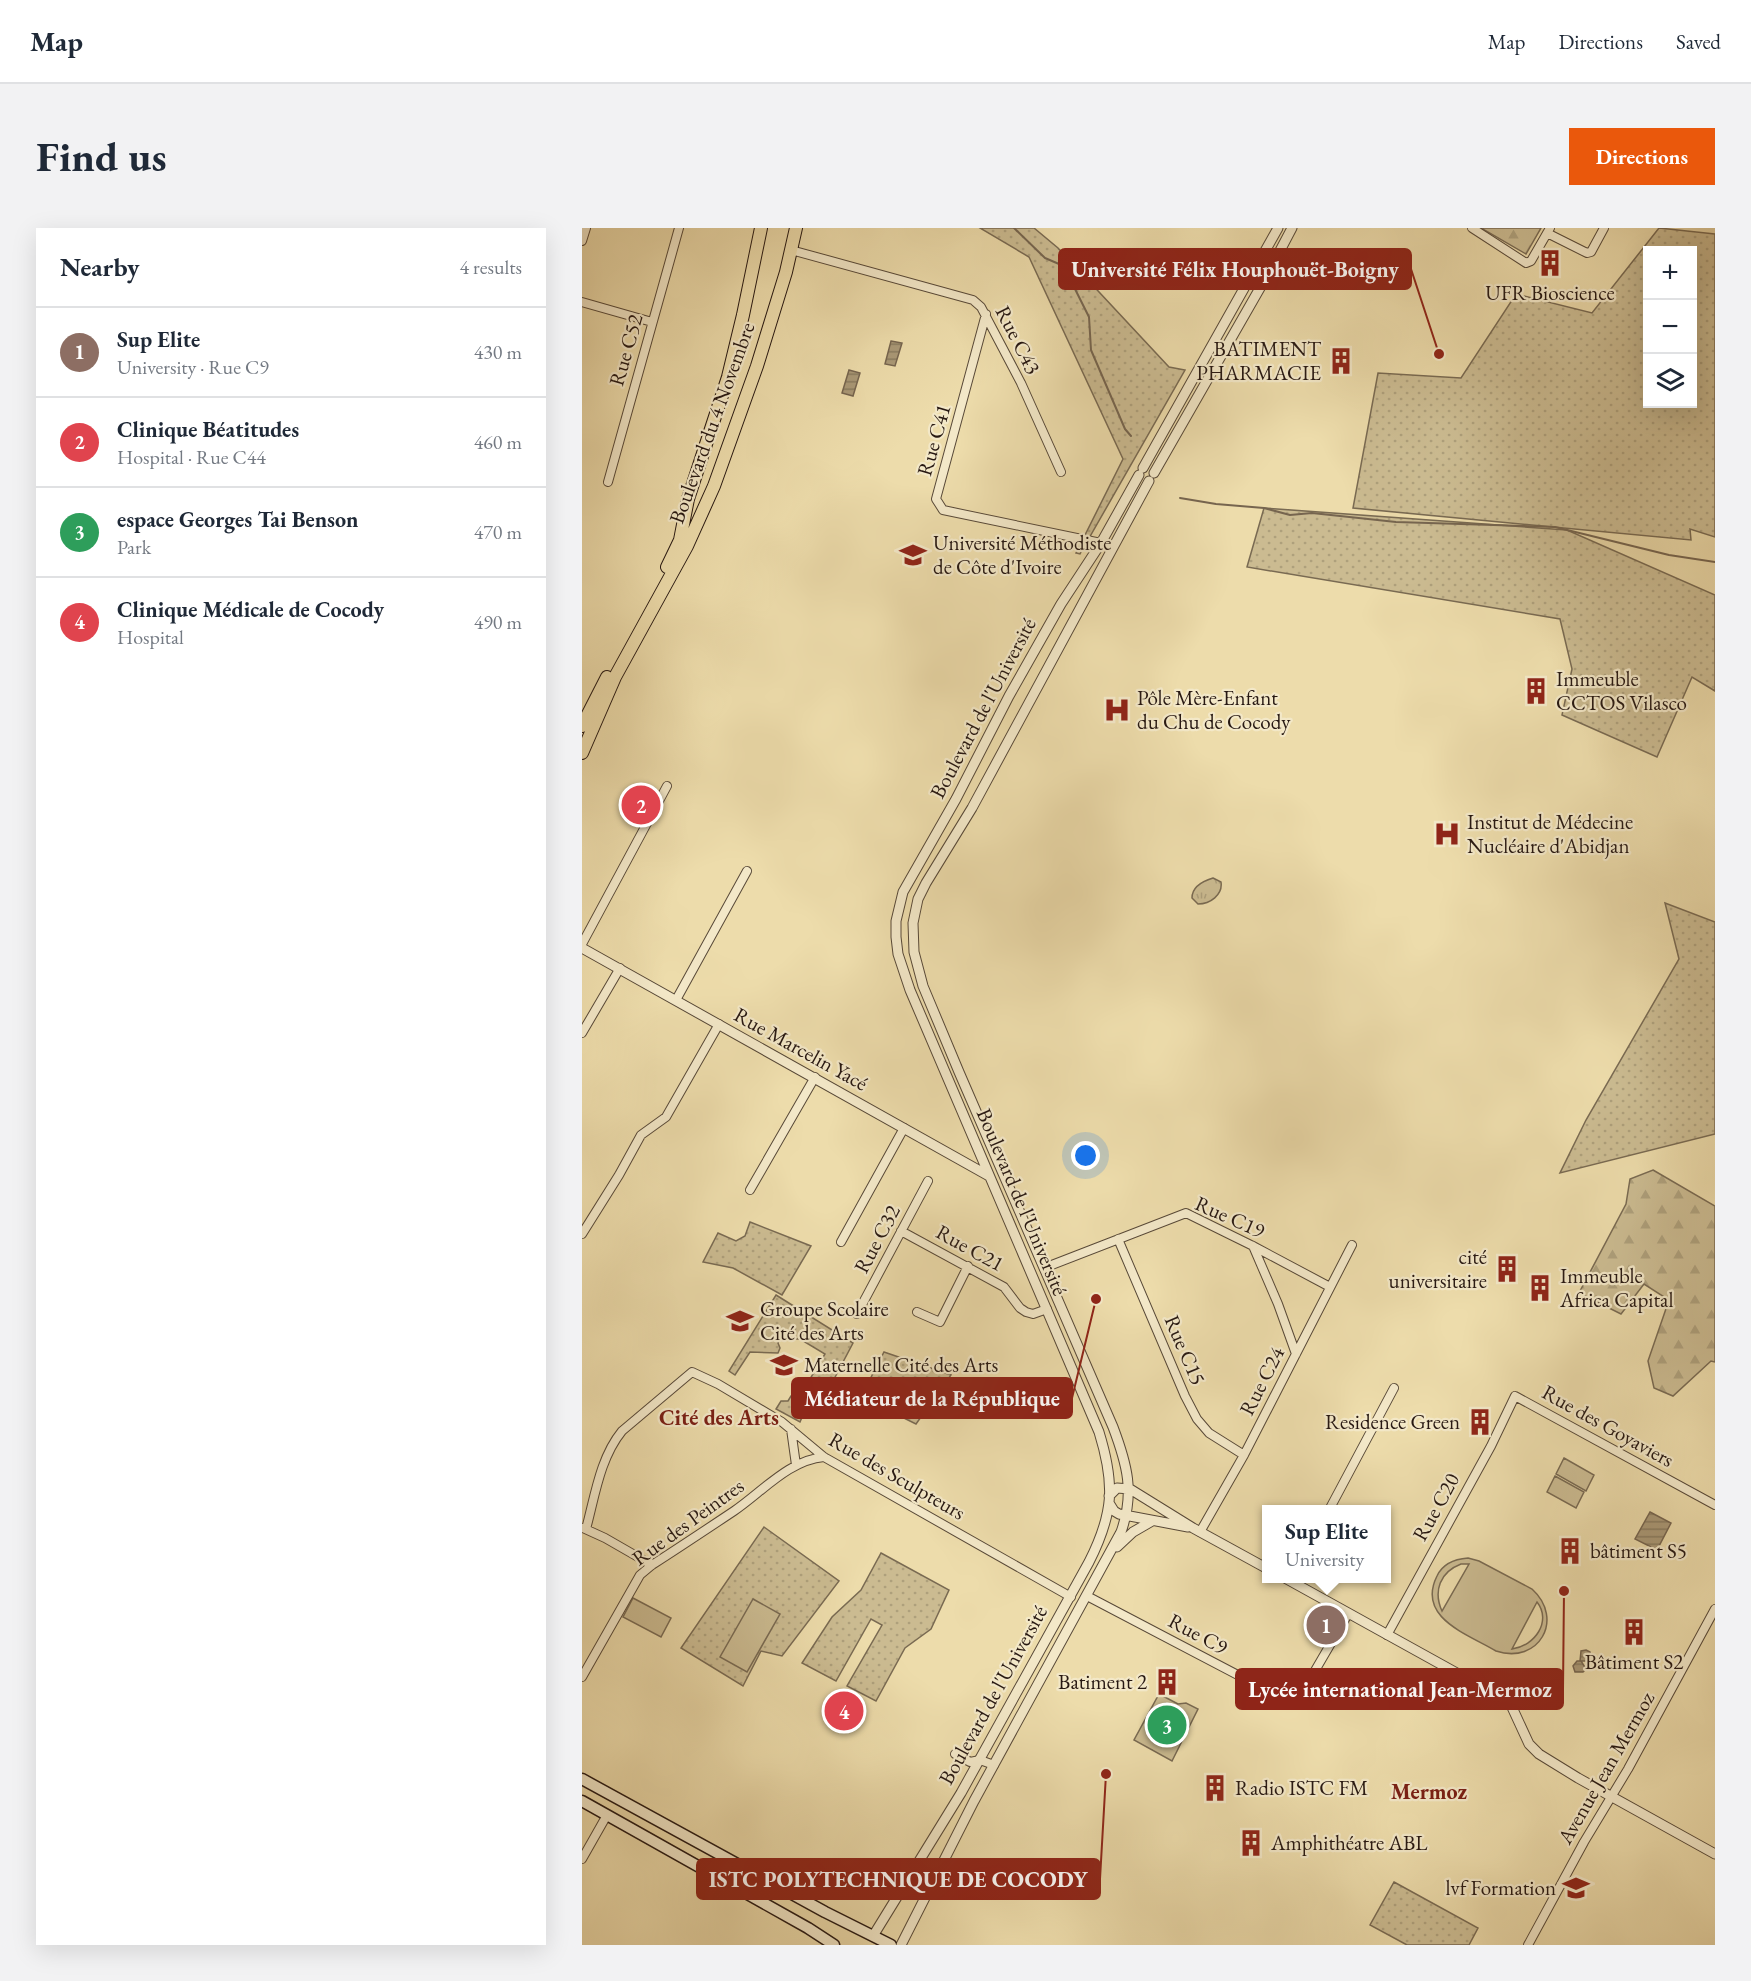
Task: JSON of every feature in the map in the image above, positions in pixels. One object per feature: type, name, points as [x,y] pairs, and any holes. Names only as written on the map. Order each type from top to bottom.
[{"type":"main road","name":"Boulevard du 4 Novembre","points":[[582,726],[660,582],[680,540],[688,499],[728,376],[762,228]]},
{"type":"main road","name":"Boulevard du 4 Novembre","points":[[582,753],[615,677],[687,546],[714,486],[754,375],[796,228]]},
{"type":"main road","points":[[582,1779],[825,1912],[870,1940],[891,1945]]},
{"type":"main road","points":[[582,1801],[808,1928],[834,1945]]},
{"type":"street","points":[[582,241],[586,228]]},
{"type":"street","name":"Rue C52","points":[[608,482],[679,228]]},
{"type":"street","name":"Boulevard de l'Université","points":[[870,1940],[972,1766],[980,1760],[1071,1597],[1105,1526],[1111,1481],[1099,1432],[910,990],[898,954],[896,921],[903,892],[956,799],[1014,686],[1061,604],[1101,543],[1278,228]]},
{"type":"street","name":"Boulevard de l'Université","points":[[901,1945],[988,1777],[1111,1552],[1121,1532],[1130,1489],[1123,1453],[1113,1427],[923,986],[917,968],[912,936],[914,911],[926,883],[972,808],[1112,548],[1292,228]]},
{"type":"street","points":[[1472,228],[1526,263],[1531,261],[1548,231],[1587,253],[1591,252],[1604,228]]},
{"type":"street","name":"Rue C43","points":[[791,250],[973,300],[986,314],[1021,383],[1061,472]]},
{"type":"street","points":[[582,302],[652,322]]},
{"type":"street","name":"Rue C41","points":[[986,314],[936,500],[939,506],[943,510],[1101,543],[1112,548]]},
{"type":"street","points":[[1161,436],[1172,441]]},
{"type":"street","points":[[1139,475],[1150,480]]},
{"type":"street","points":[[582,946],[667,786]]},
{"type":"street","points":[[956,799],[972,808]]},
{"type":"street","points":[[676,1000],[747,872]]},
{"type":"street","name":"Rue Marcelin Yacé","points":[[582,946],[989,1176]]},
{"type":"street","points":[[582,1033],[620,968]]},
{"type":"street","points":[[582,1234],[619,1175],[640,1135],[666,1117],[719,1024]]},
{"type":"street","points":[[750,1190],[815,1077]]},
{"type":"street","points":[[841,1242],[904,1128]]},
{"type":"street","points":[[989,1176],[1002,1170]]},
{"type":"street","name":"Rue C32","points":[[857,1314],[928,1181]]},
{"type":"street","name":"Rue C19","points":[[1044,1268],[1186,1213],[1330,1287]]},
{"type":"street","name":"Rue C21","points":[[902,1231],[1004,1287],[1020,1308],[1026,1312],[1033,1314],[1047,1309]]},
{"type":"street","name":"Rue C15","points":[[1118,1239],[1197,1419],[1209,1433],[1244,1455]]},
{"type":"street","name":"Rue C24","points":[[1197,1530],[1244,1455],[1352,1245]]},
{"type":"street","points":[[1253,1246],[1296,1354]]},
{"type":"street","points":[[917,1312],[940,1322],[968,1266]]},
{"type":"street","name":"Rue des Sculpteurs","points":[[584,1528],[612,1443],[622,1431],[692,1372],[718,1384],[791,1429],[824,1457],[1071,1597]]},
{"type":"street","points":[[1331,1505],[1394,1388]]},
{"type":"street","name":"Rue des Goyaviers","points":[[1515,1396],[1715,1504]]},
{"type":"street","name":"Rue C20","points":[[1387,1635],[1491,1446],[1515,1396]]},
{"type":"street","points":[[791,1429],[796,1466]]},
{"type":"street","name":"Rue des Peintres","points":[[582,1677],[640,1575],[796,1466],[812,1458],[824,1457]]},
{"type":"street","points":[[1197,1530],[1116,1513],[1109,1500],[1117,1488],[1130,1489],[1262,1566]]},
{"type":"street","points":[[1111,1552],[1130,1535],[1152,1521]]},
{"type":"street","points":[[584,1528],[614,1542],[652,1565]]},
{"type":"street","points":[[1295,1583],[1506,1701],[1517,1716],[1529,1744],[1539,1755],[1715,1854]]},
{"type":"street","name":"Rue C9","points":[[1087,1596],[1295,1705],[1348,1614]]},
{"type":"street","name":"Avenue Jean Mermoz","points":[[1528,1945],[1715,1609]]},
{"type":"street","points":[[956,1754],[988,1777]]},
{"type":"street","points":[[980,1760],[994,1766]]},
{"type":"street","points":[[582,1859],[607,1815]]},
{"type":"green space","points":[[980,228],[1034,228],[1058,248],[1169,367],[1185,370],[1080,554],[1076,553],[1123,459],[1029,257]]},
{"type":"green space","points":[[1481,228],[1541,228],[1526,254]]},
{"type":"green space","points":[[1659,228],[1715,234],[1715,537],[1690,529],[1691,540],[1353,508],[1378,373],[1461,378],[1516,294],[1592,313],[1643,248],[1643,408],[1697,408],[1697,246],[1645,246]]},
{"type":"green space","points":[[1264,508],[1567,530],[1715,595],[1715,691],[1692,677],[1657,757],[1562,715],[1572,669],[1560,619],[1247,567]]},
{"type":"green space","points":[[1213,878],[1221,882],[1218,895],[1203,904],[1198,904],[1192,898],[1192,894],[1202,883]]},
{"type":"green space","points":[[1665,903],[1715,922],[1715,1134],[1560,1173],[1586,1120],[1679,959]]},
{"type":"green space","points":[[1653,1170],[1715,1206],[1715,1362],[1711,1361],[1673,1396],[1654,1388],[1648,1361],[1669,1300],[1644,1284],[1621,1314],[1579,1293],[1626,1204],[1630,1179]]},
{"type":"green space","points":[[750,1222],[811,1246],[782,1295],[733,1268],[703,1262],[718,1233],[736,1241],[745,1236]]},
{"type":"green space","points":[[776,1295],[853,1343],[823,1400],[812,1394],[800,1422],[776,1409],[781,1401],[788,1401],[791,1396],[797,1395],[804,1389],[825,1354],[800,1339],[780,1339],[778,1353],[750,1352],[735,1375],[729,1371]]},
{"type":"green space","points":[[884,1352],[951,1375],[916,1424],[861,1397]]},
{"type":"green space","points":[[1564,1458],[1594,1475],[1586,1491],[1556,1474]]},
{"type":"green space","points":[[1555,1476],[1584,1492],[1576,1508],[1547,1492]]},
{"type":"green space","points":[[764,1527],[839,1581],[782,1656],[761,1651],[743,1686],[681,1648]]},
{"type":"green space","points":[[881,1553],[949,1590],[931,1629],[905,1648],[876,1701],[847,1686],[882,1625],[871,1619],[836,1681],[802,1663],[832,1617],[861,1590]]},
{"type":"green space","points":[[1468,1558],[1479,1561],[1532,1589],[1542,1601],[1546,1613],[1546,1625],[1542,1637],[1535,1645],[1511,1654],[1496,1651],[1459,1631],[1439,1614],[1433,1603],[1432,1591],[1437,1576],[1446,1565]],"holes":[[[1461,1564],[1469,1564],[1442,1611],[1438,1596],[1440,1583],[1448,1572]],[[1537,1602],[1543,1617],[1539,1632],[1528,1643],[1512,1649]]]},
{"type":"green space","points":[[633,1598],[671,1618],[661,1637],[623,1617]]},
{"type":"green space","points":[[753,1599],[780,1614],[747,1672],[720,1657]]},
{"type":"green space","points":[[1159,1694],[1178,1704],[1186,1703],[1198,1709],[1172,1761],[1134,1740]]},
{"type":"green space","points":[[1394,1882],[1478,1928],[1469,1945],[1407,1945],[1370,1925]]},
{"type":"shaded area","points":[[891,341],[902,343],[895,366],[885,364]]},
{"type":"shaded area","points":[[849,370],[860,373],[853,396],[842,393]]},
{"type":"shaded area","points":[[1650,1512],[1671,1523],[1657,1550],[1635,1539]]},
{"type":"shaded area","points":[[1581,1651],[1590,1652],[1591,1658],[1589,1661],[1581,1661],[1586,1669],[1583,1672],[1575,1672],[1573,1666],[1580,1661]]},
{"type":"waterway","points":[[1014,228],[1045,258],[1059,264],[1068,275],[1089,317],[1091,350],[1125,429],[1131,436]]},
{"type":"waterway","points":[[1180,498],[1264,508],[1290,515],[1312,513],[1396,522],[1555,527],[1669,555],[1715,562]]},
{"type":"place","name":"UFR Bioscience","points":[[1550,263]]},
{"type":"place","name":"Université Félix Houphouët-Boigny","points":[[1439,354]]},
{"type":"place","name":"BATIMENT PHARMACIE","points":[[1341,361]]},
{"type":"place","name":"Université Méthodiste de Côte d'Ivoire","points":[[913,555]]},
{"type":"place","name":"Immeuble CCTOS Vilasco","points":[[1536,691]]},
{"type":"place","name":"Pôle Mère-Enfant du Chu de Cocody","points":[[1117,710]]},
{"type":"place","name":"Clinique Béatitudes","points":[[641,805]]},
{"type":"place","name":"Institut de Médecine Nucléaire d'Abidjan","points":[[1447,834]]},
{"type":"place","name":"cité universitaire","points":[[1507,1269]]},
{"type":"place","name":"Immeuble Africa Capital","points":[[1540,1288]]},
{"type":"place","name":"Médiateur de la République","points":[[1096,1299]]},
{"type":"place","name":"Groupe Scolaire Cité des Arts","points":[[740,1321]]},
{"type":"place","name":"Maternelle Cité des Arts","points":[[784,1365]]},
{"type":"place","name":"Residence Green","points":[[1480,1422]]},
{"type":"place","name":"bâtiment S5","points":[[1570,1551]]},
{"type":"place","name":"Lycée international Jean-Mermoz","points":[[1564,1591]]},
{"type":"place","name":"Sup Elite","points":[[1326,1625]]},
{"type":"place","name":"Bâtiment S2","points":[[1634,1632]]},
{"type":"place","name":"Batiment 2","points":[[1167,1682]]},
{"type":"place","name":"Clinique Médicale de Cocody","points":[[844,1711]]},
{"type":"place","name":"espace Georges Tai Benson","points":[[1167,1725]]},
{"type":"place","name":"ISTC POLYTECHNIQUE DE COCODY","points":[[1106,1774]]},
{"type":"place","name":"Radio ISTC FM","points":[[1215,1788]]},
{"type":"place","name":"Amphithéatre ABL","points":[[1251,1843]]},
{"type":"place","name":"lvf Formation","points":[[1576,1888]]},
{"type":"district","name":"Cité des Arts","points":[[719,1417]]},
{"type":"district","name":"Mermoz","points":[[1429,1791]]}]
